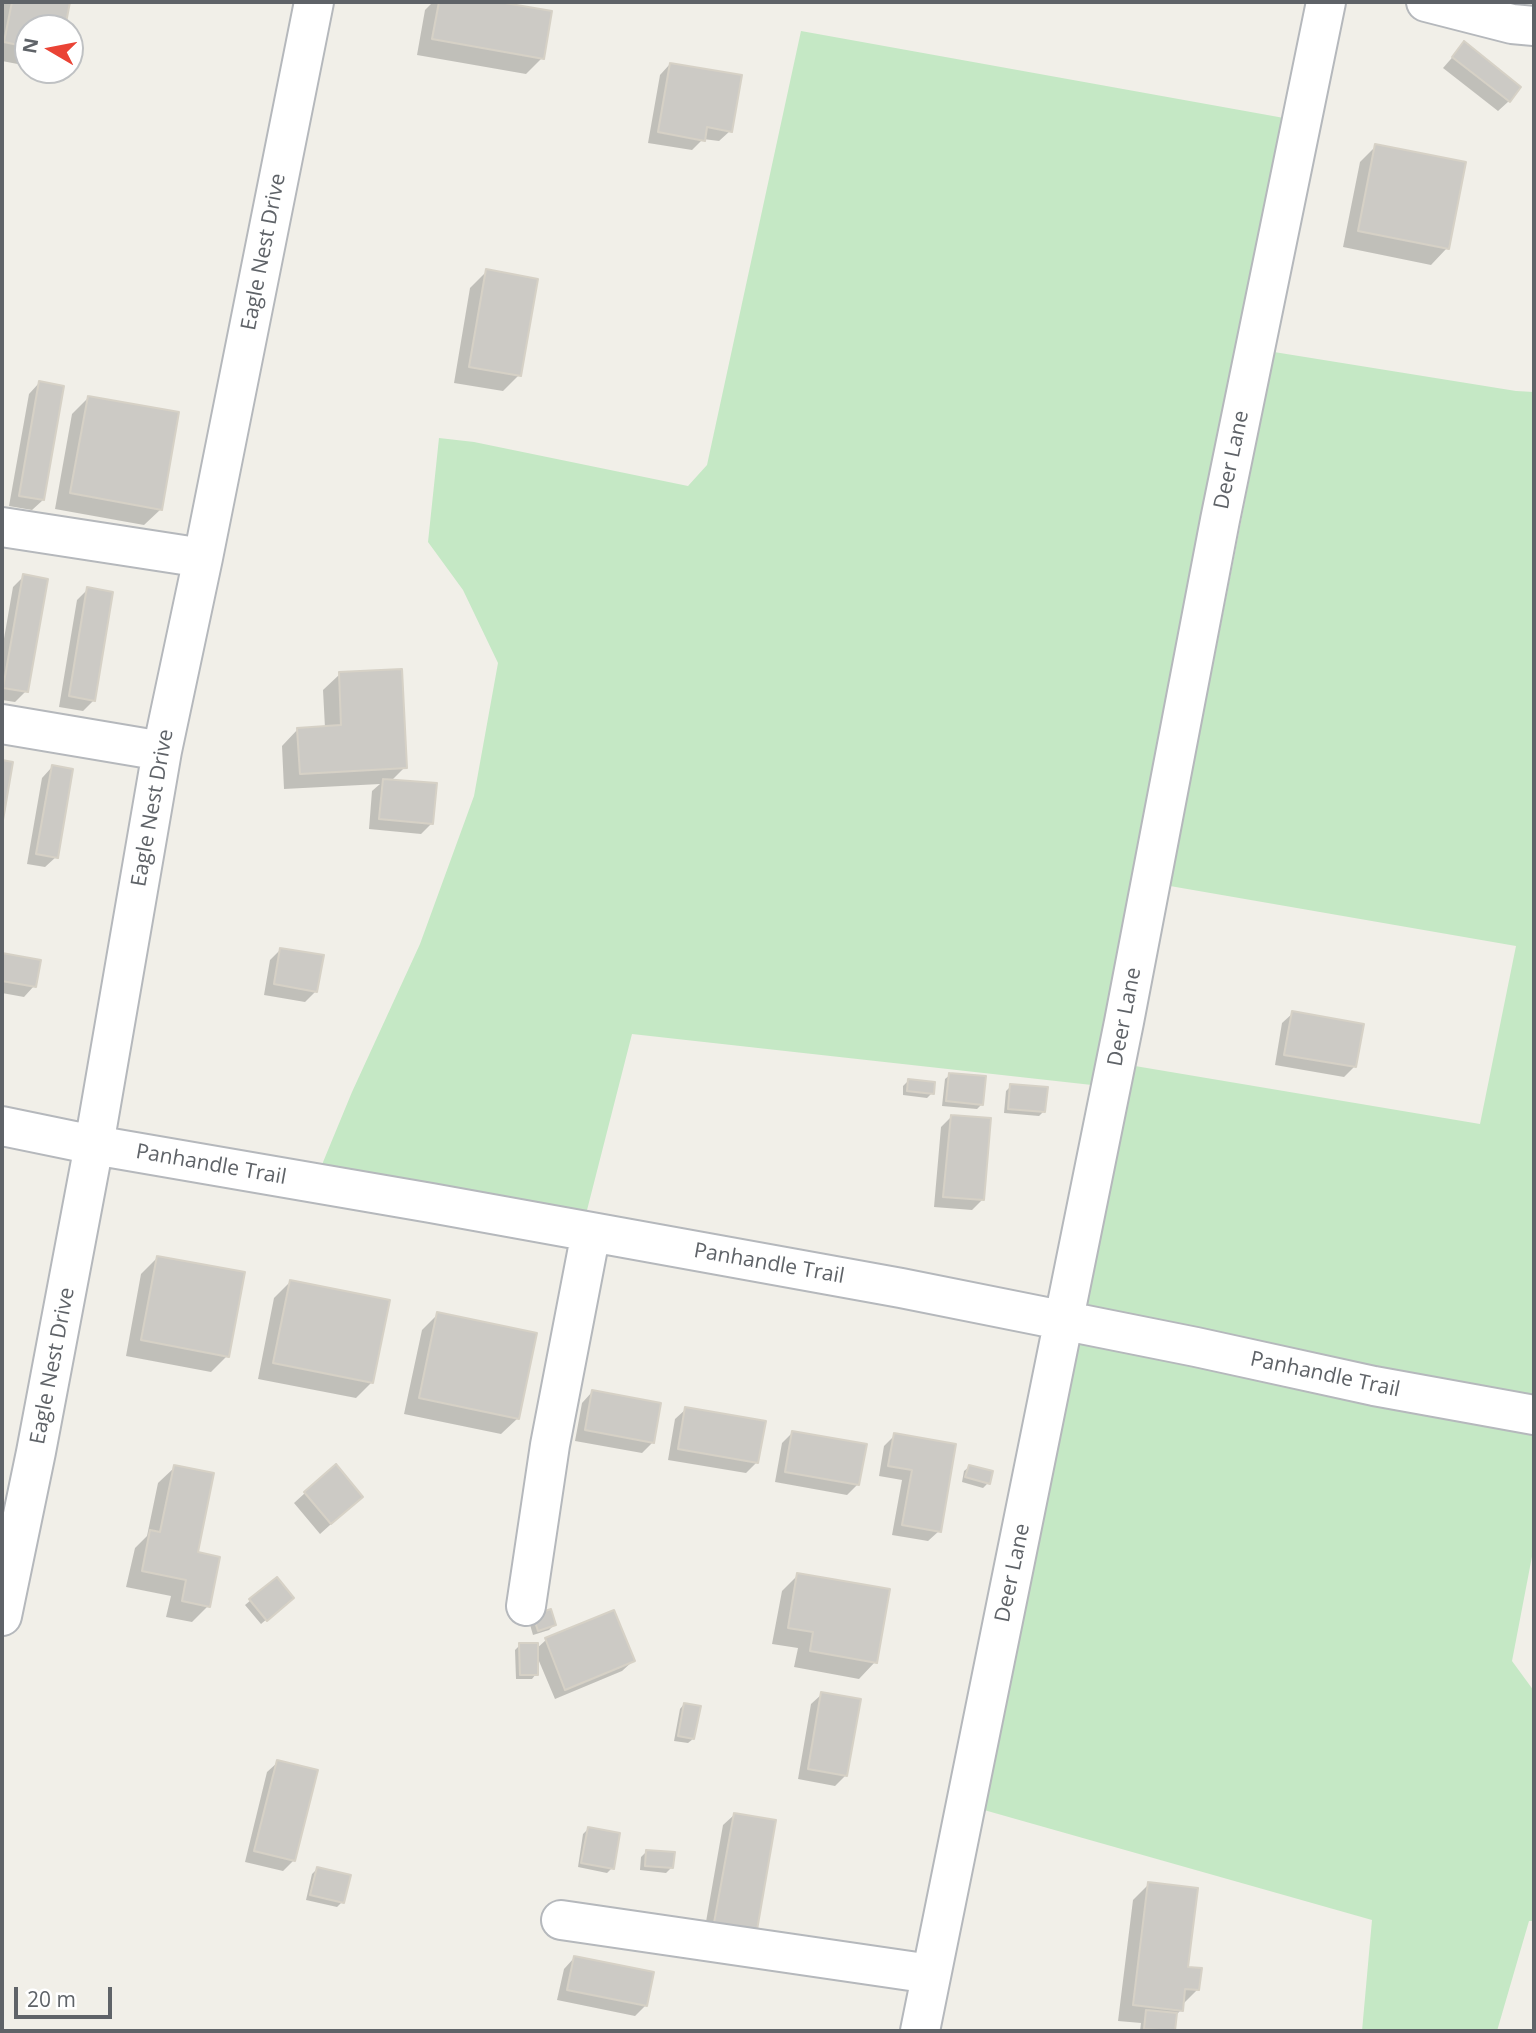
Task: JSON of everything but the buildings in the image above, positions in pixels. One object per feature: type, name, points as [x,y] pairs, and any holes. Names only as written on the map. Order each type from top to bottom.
[{"type":"street","name":"Eagle Nest Drive","points":[[2,1616],[39,1438],[94,1145],[162,751],[314,2]]},
{"type":"street","name":"Deer Lane","points":[[920,2031],[1127,1009],[1220,520],[1326,2]]},
{"type":"street","points":[[1426,2],[1512,24],[1534,26]]},
{"type":"street","points":[[2,527],[203,558]]},
{"type":"street","points":[[2,724],[162,751]]},
{"type":"street","name":"Panhandle Trail","points":[[2,1126],[94,1145],[901,1288],[1374,1387],[1534,1415]]},
{"type":"street","points":[[526,1606],[550,1446],[591,1232]]},
{"type":"street","points":[[561,1920],[931,1974]]},
{"type":"green space","points":[[801,31],[1284,118],[1201,517],[1092,1085],[632,1034],[586,1214],[321,1167],[420,944],[474,796],[498,663],[463,590],[428,542],[439,438],[474,442],[688,486],[707,465]]},
{"type":"green space","points":[[1274,352],[1534,392],[1534,1398],[1378,1370],[1086,1309],[1135,1066],[1480,1124],[1516,946],[1170,886]]},
{"type":"green space","points":[[1080,1341],[1534,1432],[1534,1546],[1512,1661],[1534,1691],[1534,1921],[1529,1921],[1497,2031],[1362,2031],[1372,1920],[984,1810]]}]
